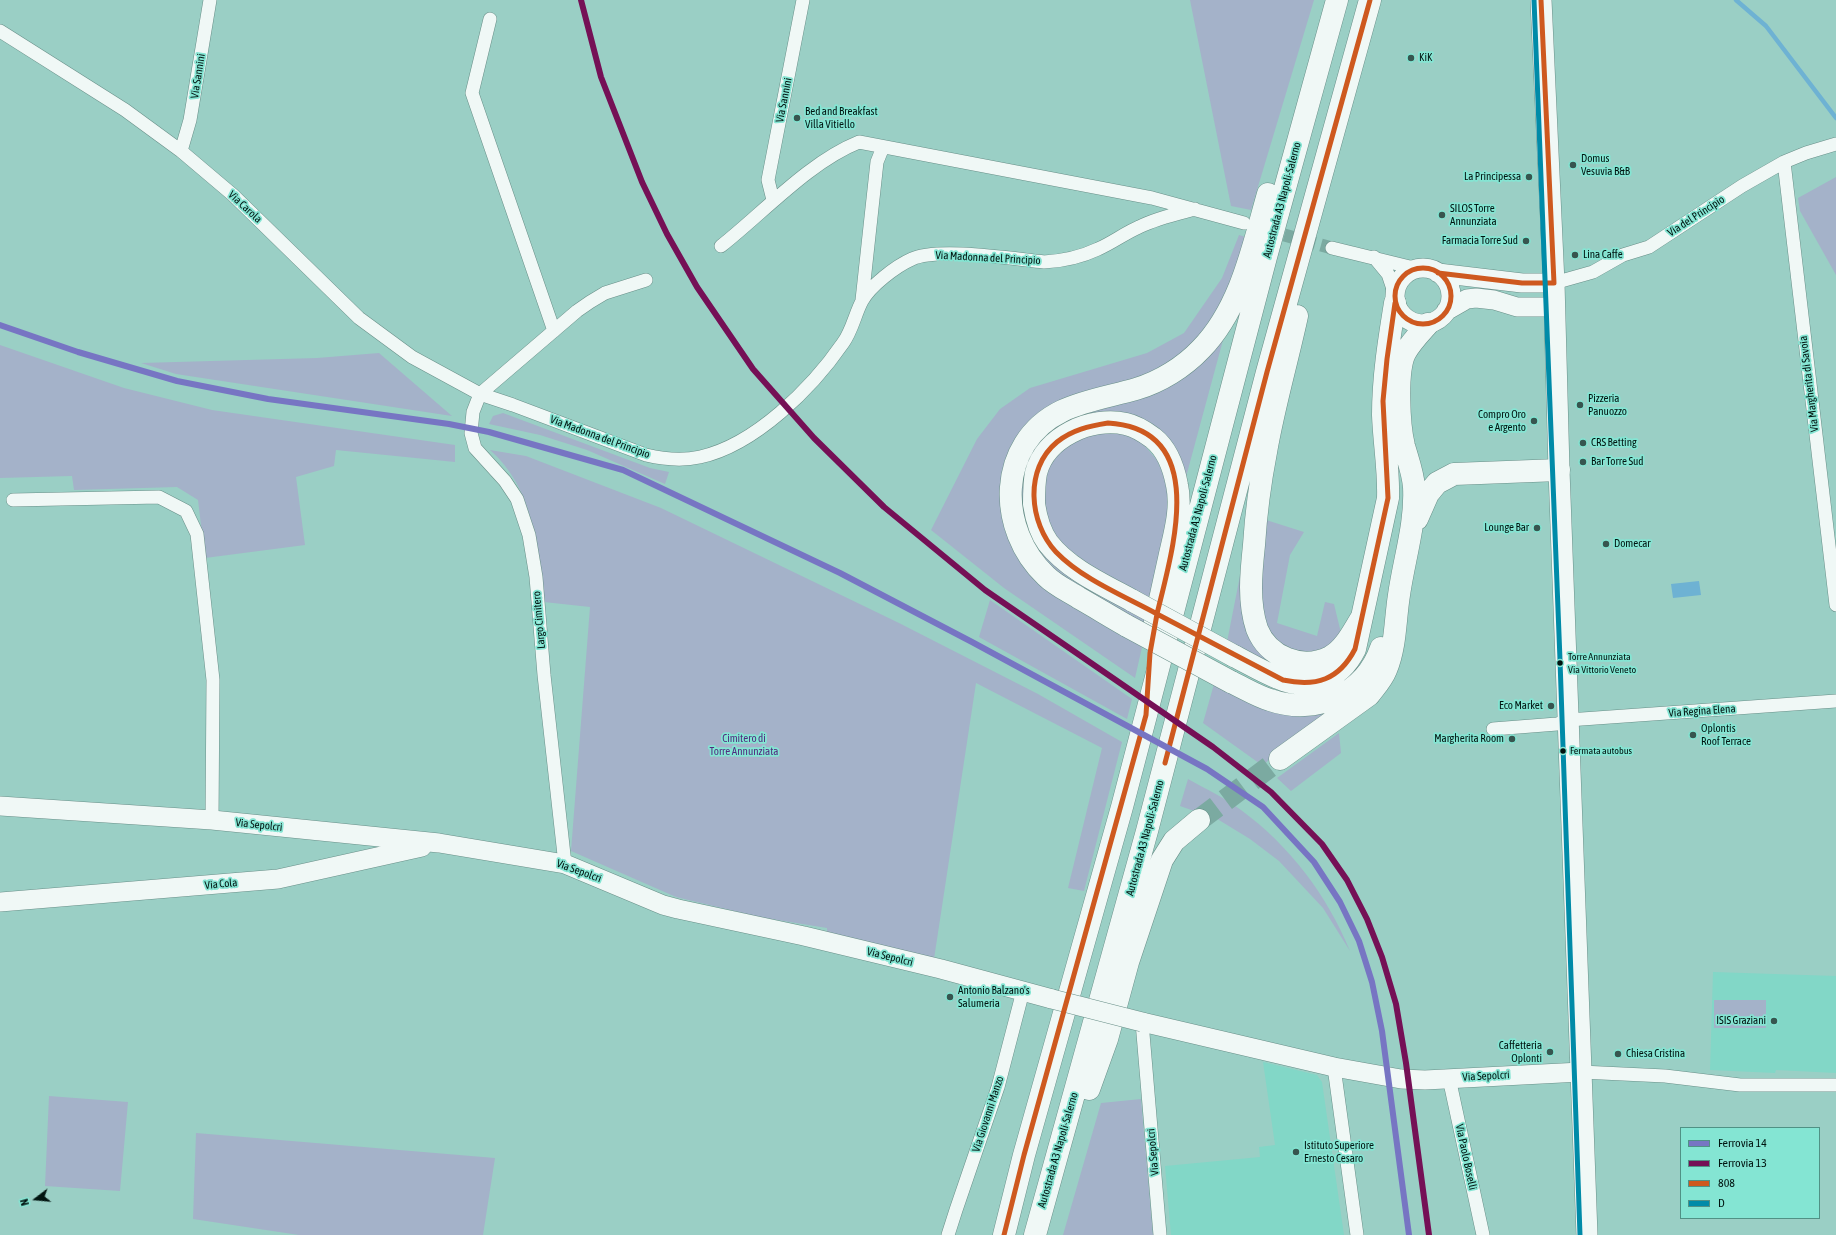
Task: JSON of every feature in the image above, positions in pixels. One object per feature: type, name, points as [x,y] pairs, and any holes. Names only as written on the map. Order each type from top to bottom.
[{"type":"highway","name":"Autostrada A3 Napoli-Salerno","points":[[1004,1235],[1026,1148],[1146,715],[1266,257],[1337,0]]},
{"type":"highway","name":"Autostrada A3 Napoli-Salerno","points":[[1035,1235],[1147,831],[1314,200],[1370,0]]},
{"type":"highway","points":[[1328,30],[1300,86],[1250,254],[1235,296],[1220,324],[1202,348],[1177,369],[1138,389],[1068,409],[1045,422],[1029,438],[1016,460],[1011,482],[1010,503],[1013,524],[1022,546],[1046,576],[1057,585],[1128,626],[1231,682],[1270,700],[1289,704],[1308,705],[1326,703],[1340,697],[1355,686],[1378,656],[1398,596],[1410,541],[1414,506],[1412,472],[1402,433],[1400,384],[1405,353],[1428,324]]},
{"type":"highway","points":[[1314,200],[1300,299],[1265,459],[1256,520],[1251,600],[1254,617],[1263,642],[1271,650],[1290,661],[1304,662],[1329,657],[1346,642],[1362,617]]},
{"type":"highway","points":[[1146,715],[1148,669],[1153,634],[1176,526],[1179,504],[1178,487],[1174,471],[1166,454],[1154,438],[1127,424],[1096,424],[1080,428],[1065,435],[1046,453],[1036,473],[1034,492],[1035,510],[1038,524],[1047,542],[1059,555],[1083,573],[1133,601],[1234,656],[1279,678],[1292,682],[1308,683],[1320,681],[1341,671],[1349,661],[1355,649],[1388,498],[1389,480],[1384,435],[1384,388],[1395,299]]},
{"type":"highway","points":[[1410,541],[1422,506],[1428,494],[1437,483],[1454,474],[1559,470]]},
{"type":"highway","points":[[1280,759],[1354,708],[1369,695],[1379,682],[1386,670],[1395,635],[1398,596]]},
{"type":"highway","points":[[1051,1174],[1084,1103],[1107,1039],[1128,962],[1162,860],[1174,841],[1199,820]]},
{"type":"main road","points":[[1541,0],[1555,307],[1559,470],[1587,1235]]},
{"type":"street","name":"Via Sannini","points":[[181,151],[190,120],[210,0]]},
{"type":"street","name":"Via Sannini","points":[[773,200],[768,180],[803,0]]},
{"type":"street","points":[[490,19],[472,93],[554,331]]},
{"type":"street","name":"Via Carola","points":[[0,31],[125,110],[181,151],[238,200],[359,318],[412,357],[480,394]]},
{"type":"street","points":[[721,246],[773,200],[821,163],[849,146],[859,142],[883,148],[926,153],[1152,198],[1244,223]]},
{"type":"street","name":"Via del Principio","points":[[1554,282],[1593,272],[1623,255],[1649,247],[1742,186],[1784,162],[1806,153],[1836,144]]},
{"type":"street","points":[[862,300],[877,162],[883,148]]},
{"type":"street","name":"Via Margherita di Savoia","points":[[1784,162],[1836,605]]},
{"type":"street","name":"Via Madonna del Principio","points":[[480,394],[646,455],[659,458],[682,459],[719,452],[741,442],[774,417],[814,380],[844,342],[862,300],[887,273],[913,258],[938,254],[1044,262],[1059,261],[1078,257],[1098,249],[1137,227],[1162,217],[1195,209]]},
{"type":"street","points":[[1332,248],[1374,257],[1418,269],[1432,270],[1438,273],[1444,278],[1450,291],[1449,305],[1446,311]]},
{"type":"street","points":[[1374,257],[1388,274],[1395,299],[1404,317],[1411,322],[1428,324],[1435,321],[1446,311],[1467,299],[1476,298],[1494,300],[1517,307],[1555,307]]},
{"type":"street","points":[[1395,299],[1396,288],[1405,275],[1418,269]]},
{"type":"street","points":[[1438,273],[1522,284],[1554,282]]},
{"type":"street","points":[[480,394],[578,310],[605,293],[646,280]]},
{"type":"street","name":"Largo Cimitero","points":[[480,394],[473,412],[471,433],[475,448],[505,481],[517,499],[529,535],[536,576],[544,675],[565,864]]},
{"type":"street","points":[[13,500],[159,497],[186,511],[197,534],[213,680],[212,820]]},
{"type":"street","name":"Via Regina Elena","points":[[1493,729],[1557,724],[1568,720],[1836,701]]},
{"type":"street","name":"Via Sepolcri","points":[[0,806],[212,820],[439,843],[565,864],[663,905],[678,909],[812,938],[941,969],[1142,1022],[1334,1067],[1401,1079],[1425,1080],[1581,1072],[1665,1076],[1740,1085],[1836,1085]]},
{"type":"street","name":"Via Cola","points":[[0,902],[278,879],[439,843]]},
{"type":"street","name":"Via Giovanni Manzo","points":[[948,1235],[998,1087],[1023,991]]},
{"type":"street","name":"Via Sepolcri","points":[[1142,1022],[1160,1235]]},
{"type":"street","points":[[1334,1067],[1357,1235]]},
{"type":"street","name":"Via Paolo Boselli","points":[[1449,1078],[1483,1235]]},
{"type":"shaded area","name":"ISIS Graziani","points":[[1713,972],[1836,976],[1836,1073],[1776,1070],[1775,1073],[1710,1070]]},
{"type":"shaded area","name":"Istituto Superiore Ernesto Cesaro","points":[[1263,1062],[1317,1075],[1322,1082],[1344,1235],[1171,1235],[1165,1166],[1260,1157],[1259,1147],[1275,1145]]},
{"type":"green space","points":[[1190,0],[1314,0],[1251,210],[1231,206]]},
{"type":"green space","points":[[1836,177],[1836,275],[1800,211],[1798,198]]},
{"type":"green space","points":[[1239,235],[1246,237],[1226,296],[1199,339],[1165,366],[1022,435],[1008,536],[1143,643],[1135,678],[1004,588],[931,530],[977,439],[1000,409],[1030,388],[1147,353],[1184,333],[1222,278]]},
{"type":"green space","points":[[1226,329],[1186,477],[1150,426],[1062,428],[1029,525],[1144,616],[1147,626],[1064,579],[1041,557],[1020,520],[1019,480],[1033,448],[1057,424],[1100,408]]},
{"type":"green space","points":[[0,345],[124,388],[212,410],[455,445],[455,462],[336,450],[334,466],[296,477],[305,545],[205,558],[198,500],[177,487],[74,490],[72,476],[0,478]]},
{"type":"green space","points":[[379,353],[452,416],[176,374],[141,363],[317,358]]},
{"type":"green space","points":[[503,413],[650,468],[669,472],[665,484],[587,450],[540,435],[489,424],[493,416]]},
{"type":"green space","points":[[1088,432],[1129,434],[1144,445],[1157,460],[1166,481],[1170,498],[1169,522],[1152,601],[1108,578],[1057,541],[1043,509],[1044,473],[1054,455]]},
{"type":"green space","name":"Cimitero di Torre Annunziata","points":[[490,450],[526,456],[661,508],[899,623],[1038,694],[1122,742],[1084,891],[1068,888],[1102,748],[976,683],[934,959],[827,933],[827,928],[759,917],[676,897],[571,851],[590,607],[544,602],[536,540],[524,500],[516,482],[504,465]]},
{"type":"green space","points":[[1263,519],[1304,532],[1290,555],[1277,623],[1317,636],[1325,602],[1334,604],[1341,633],[1329,652],[1288,652],[1267,630],[1263,620],[1260,592],[1260,560]]},
{"type":"green space","points":[[1247,540],[1275,665],[1227,642]]},
{"type":"green space","points":[[990,600],[1132,699],[1127,719],[979,637]]},
{"type":"green space","points":[[1214,684],[1265,708],[1287,715],[1307,716],[1336,710],[1275,753],[1263,766],[1203,723]]},
{"type":"green space","points":[[1339,733],[1341,753],[1291,791],[1277,778]]},
{"type":"green space","points":[[1188,779],[1241,810],[1275,839],[1291,856],[1318,891],[1341,930],[1350,951],[1323,908],[1279,861],[1250,839],[1214,817],[1206,825],[1197,812],[1180,806]]},
{"type":"green space","points":[[1714,1000],[1766,1000],[1766,1028],[1714,1028]]},
{"type":"green space","points":[[49,1096],[128,1102],[120,1191],[45,1186]]},
{"type":"green space","points":[[1141,1099],[1153,1235],[1063,1235],[1101,1103]]},
{"type":"green space","points":[[196,1133],[495,1158],[483,1235],[299,1235],[193,1219]]},
{"type":"water","points":[[1699,581],[1701,595],[1673,598],[1671,584]]},
{"type":"waterway","points":[[1736,0],[1766,26],[1836,118]]},
{"type":"tunnel","points":[[1266,230],[1332,248]]},
{"type":"tunnel","points":[[1199,820],[1280,759]]},
{"type":"rail line","name":"13","points":[[581,0],[601,77],[642,182],[667,234],[697,287],[753,369],[814,438],[884,507],[985,590],[1213,747],[1271,792],[1322,844],[1347,880],[1367,919],[1382,957],[1396,1004],[1406,1063],[1429,1235]]},
{"type":"rail line","name":"14","points":[[0,325],[78,352],[177,381],[268,399],[449,424],[489,432],[623,470],[840,573],[972,642],[1207,769],[1263,807],[1314,862],[1340,902],[1359,941],[1372,982],[1382,1031],[1409,1235]]},
{"type":"transit line","name":"808","points":[[1165,763],[1267,372],[1370,0]]},
{"type":"transit line","name":"D","points":[[1534,0],[1553,463],[1580,1235]]},
{"type":"transit line","name":"808","points":[[1438,273],[1522,283],[1554,283],[1541,0]]},
{"type":"transit line","name":"808","points":[[1423,268],[1434,270],[1443,276],[1449,285],[1451,296],[1449,307],[1443,316],[1434,322],[1423,324],[1412,322],[1403,316],[1397,307],[1395,296],[1397,285],[1403,276],[1412,270],[1423,268]]},
{"type":"transit line","name":"808","points":[[1157,614],[1283,680],[1306,682],[1325,679],[1342,668],[1349,660],[1355,649],[1388,498],[1383,401],[1395,303]]},
{"type":"transit line","name":"808","points":[[1108,423],[1140,430],[1161,447],[1173,469],[1177,497],[1175,527],[1170,558],[1157,614],[1091,579],[1066,562],[1047,540],[1040,526],[1036,512],[1034,496],[1035,481],[1039,466],[1046,453],[1057,442],[1069,434],[1087,427],[1108,423]]},
{"type":"transit line","name":"808","points":[[1004,1235],[1024,1155],[1146,715],[1150,653],[1157,614]]},
{"type":"place","name":"KiK","points":[[1411,58]]},
{"type":"place","name":"Bed and Breakfast Villa Vitiello","points":[[797,118]]},
{"type":"place","name":"Domus Vesuvia B&B","points":[[1573,165]]},
{"type":"place","name":"La Principessa","points":[[1529,177]]},
{"type":"place","name":"SILOS Torre Annunziata","points":[[1442,215]]},
{"type":"place","name":"Farmacia Torre Sud","points":[[1526,241]]},
{"type":"place","name":"Lina Caffe","points":[[1575,255]]},
{"type":"place","name":"Pizzeria Panuozzo","points":[[1580,405]]},
{"type":"place","name":"Compro Oro e Argento","points":[[1534,421]]},
{"type":"place","name":"CRS Betting","points":[[1583,443]]},
{"type":"place","name":"Bar Torre Sud","points":[[1583,462]]},
{"type":"place","name":"Lounge Bar","points":[[1537,528]]},
{"type":"place","name":"Domecar","points":[[1606,544]]},
{"type":"place","name":"Torre Annunziata Via Vittorio Veneto","points":[[1560,663]]},
{"type":"place","name":"Eco Market","points":[[1551,706]]},
{"type":"place","name":"Oplontis Roof Terrace","points":[[1693,735]]},
{"type":"place","name":"Margherita Room","points":[[1512,739]]},
{"type":"place","name":"Fermata autobus","points":[[1563,751]]},
{"type":"place","name":"Antonio Balzano's Salumeria","points":[[950,997]]},
{"type":"place","name":"ISIS Graziani","points":[[1774,1021]]},
{"type":"place","name":"Caffetteria Oplonti","points":[[1550,1052]]},
{"type":"place","name":"Chiesa Cristina","points":[[1618,1054]]},
{"type":"place","name":"Istituto Superiore Ernesto Cesaro","points":[[1296,1152]]}]
